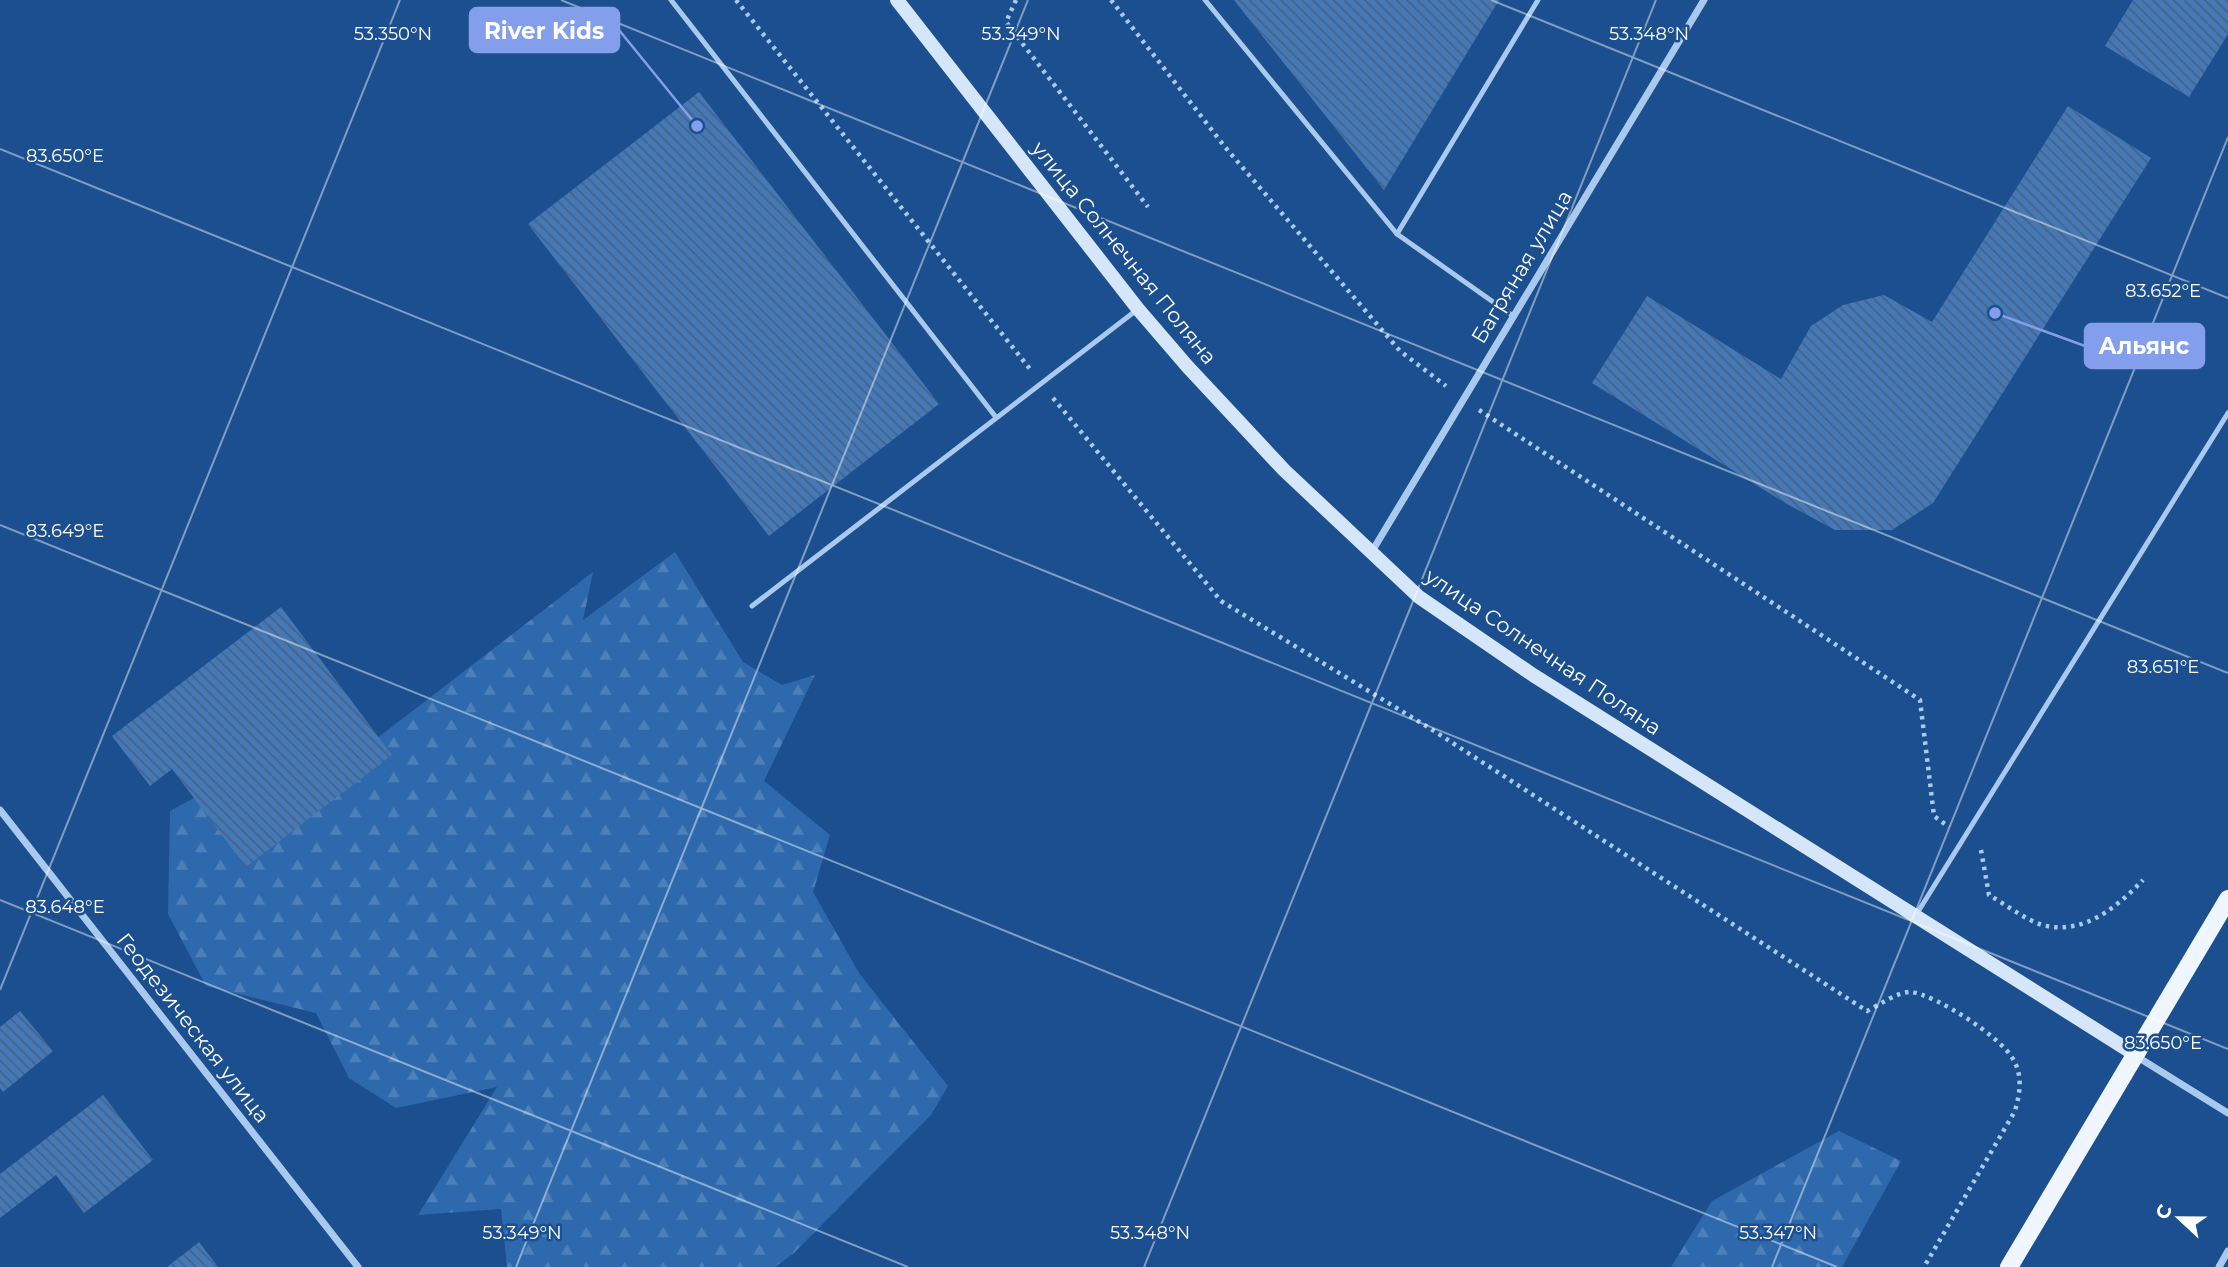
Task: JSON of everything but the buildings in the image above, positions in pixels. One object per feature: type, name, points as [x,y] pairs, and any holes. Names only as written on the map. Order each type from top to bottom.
[{"type":"main road","points":[[2009,1267],[2228,899]]},
{"type":"street","name":"улица Солнечная Поляна","points":[[897,0],[1138,309],[1284,470],[1419,597],[1533,675],[2136,1055]]},
{"type":"street","name":"Багряная улица","points":[[1371,553],[1704,0]]},
{"type":"street","name":"Геодезическая улица","points":[[0,810],[359,1267]]},
{"type":"street","points":[[2136,1055],[2228,1113]]},
{"type":"street","points":[[2219,1267],[2228,1251]]},
{"type":"lane","points":[[671,0],[995,416]]},
{"type":"lane","points":[[1205,0],[1397,234],[1513,316]]},
{"type":"lane","points":[[1397,234],[1538,0]]},
{"type":"lane","points":[[752,606],[995,416],[1138,309]]},
{"type":"lane","points":[[1915,918],[2228,413]]},
{"type":"path","points":[[736,0],[1040,382],[1221,601],[1432,729],[1867,1011],[1908,992],[1931,997],[2003,1045],[2013,1058],[2019,1075],[2020,1093],[2015,1111],[1924,1267]]},
{"type":"path","points":[[1016,0],[1006,22],[1148,207]]},
{"type":"path","points":[[1111,0],[1225,146],[1400,351],[1463,399],[1920,700],[1934,816],[1981,848],[1989,895],[2042,925],[2074,928],[2119,904],[2143,880]]},
{"type":"green space","points":[[675,552],[743,662],[782,685],[815,675],[764,781],[830,835],[813,892],[859,973],[948,1086],[931,1115],[793,1254],[775,1267],[507,1267],[501,1209],[418,1215],[497,1087],[396,1108],[349,1078],[316,1013],[206,986],[168,914],[170,811],[260,762],[376,739],[593,572],[583,620]]},
{"type":"green space","points":[[1839,1131],[1901,1161],[1842,1267],[1671,1267],[1712,1201]]},
{"type":"place","name":"River Kids","points":[[697,126]]},
{"type":"place","name":"Альянс","points":[[1995,313]]}]
